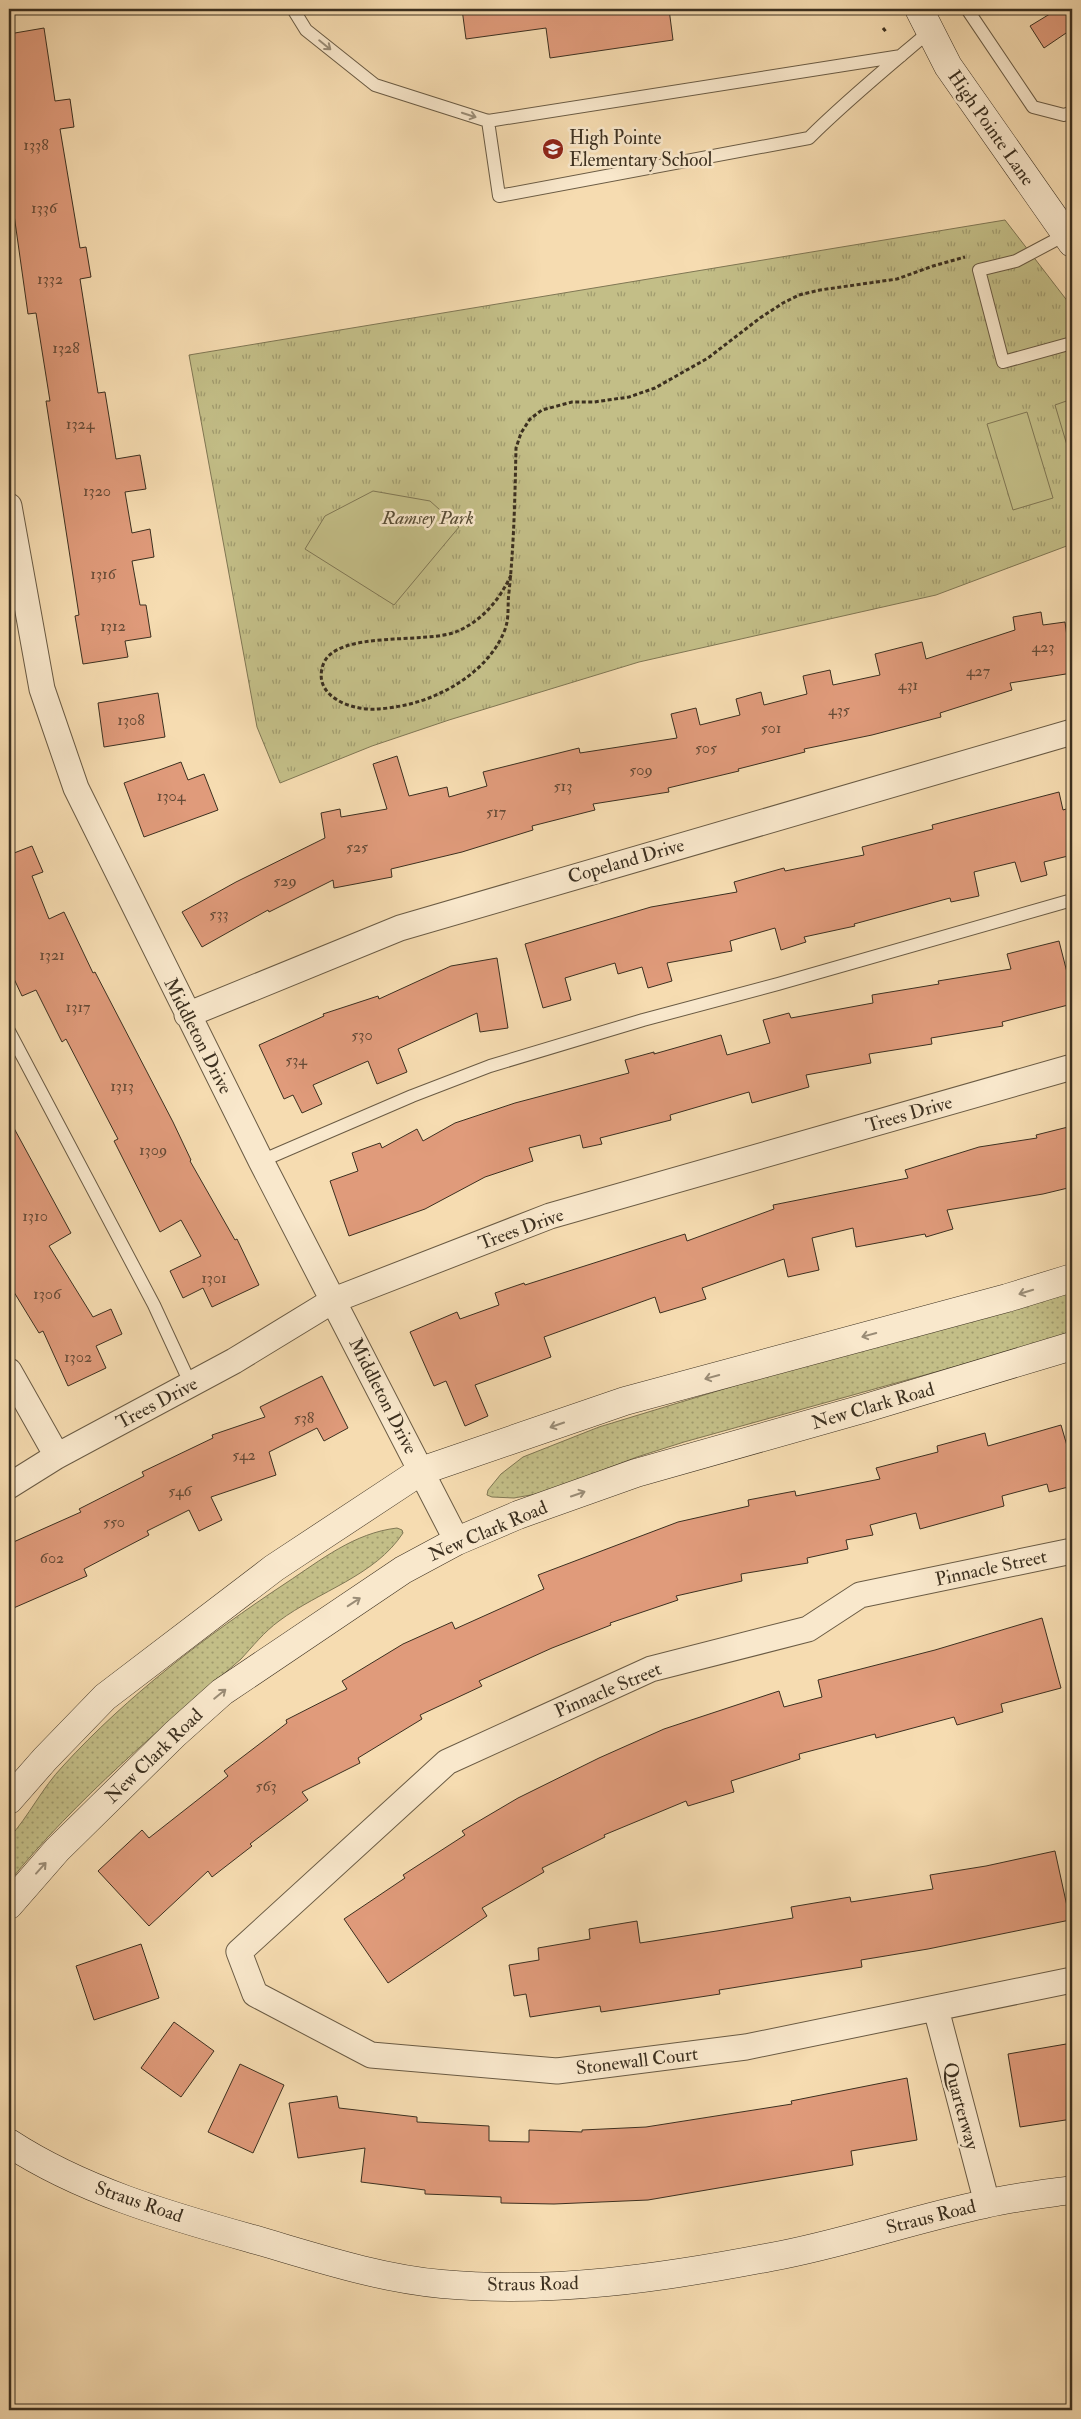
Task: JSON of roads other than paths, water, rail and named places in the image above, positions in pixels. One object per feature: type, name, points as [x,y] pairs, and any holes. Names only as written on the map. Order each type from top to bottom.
[{"type":"main road","name":"High Pointe Lane","points":[[925,20],[948,66],[1069,239]]},
{"type":"main road","points":[[9,1800],[45,1758],[105,1697],[274,1568],[422,1471],[625,1401],[998,1300],[1072,1278]]},
{"type":"main road","name":"New Clark Road","points":[[9,1904],[57,1850],[175,1734],[222,1692],[404,1570],[456,1541],[518,1515],[636,1473],[866,1408],[1072,1346]]},
{"type":"main road","name":"Straus Road","points":[[9,2143],[107,2194],[224,2231],[374,2273],[442,2284],[560,2287],[647,2277],[773,2257],[987,2203],[1072,2190]]},
{"type":"street","name":"Middleton Drive","points":[[9,506],[42,689],[76,788],[261,1161],[422,1471],[456,1541]]},
{"type":"street","name":"Copeland Drive","points":[[188,1015],[400,928],[1072,732]]},
{"type":"street","name":"Trees Drive","points":[[9,1486],[57,1456],[191,1385],[334,1300],[550,1216],[1072,1068]]},
{"type":"street","points":[[9,1371],[57,1456]]},
{"type":"street","name":"Pinnacle Street","points":[[239,1952],[447,1762],[651,1669],[808,1629],[860,1595],[1072,1550]]},
{"type":"street","name":"Stonewall Court","points":[[239,1952],[255,1994],[371,2055],[557,2071],[746,2047],[1072,1980]]},
{"type":"street","name":"Quarterway","points":[[936,2009],[987,2203]]},
{"type":"lane","points":[[294,9],[306,30],[375,85],[488,121],[901,56]]},
{"type":"lane","points":[[967,9],[1033,107],[1064,115],[1072,112]]},
{"type":"lane","points":[[488,121],[499,196],[810,138],[844,103],[901,56],[925,20]]},
{"type":"lane","points":[[1069,239],[1016,261],[979,270],[1003,362],[1072,343]]},
{"type":"lane","points":[[261,1161],[412,1096],[490,1066],[643,1020],[797,979],[1072,900]]},
{"type":"lane","points":[[9,1032],[154,1305],[191,1385]]},
{"type":"place","name":"High Pointe Elementary School","points":[[553,149]]},
{"type":"park label","name":"Ramsey Park","points":[[428,518]]}]
